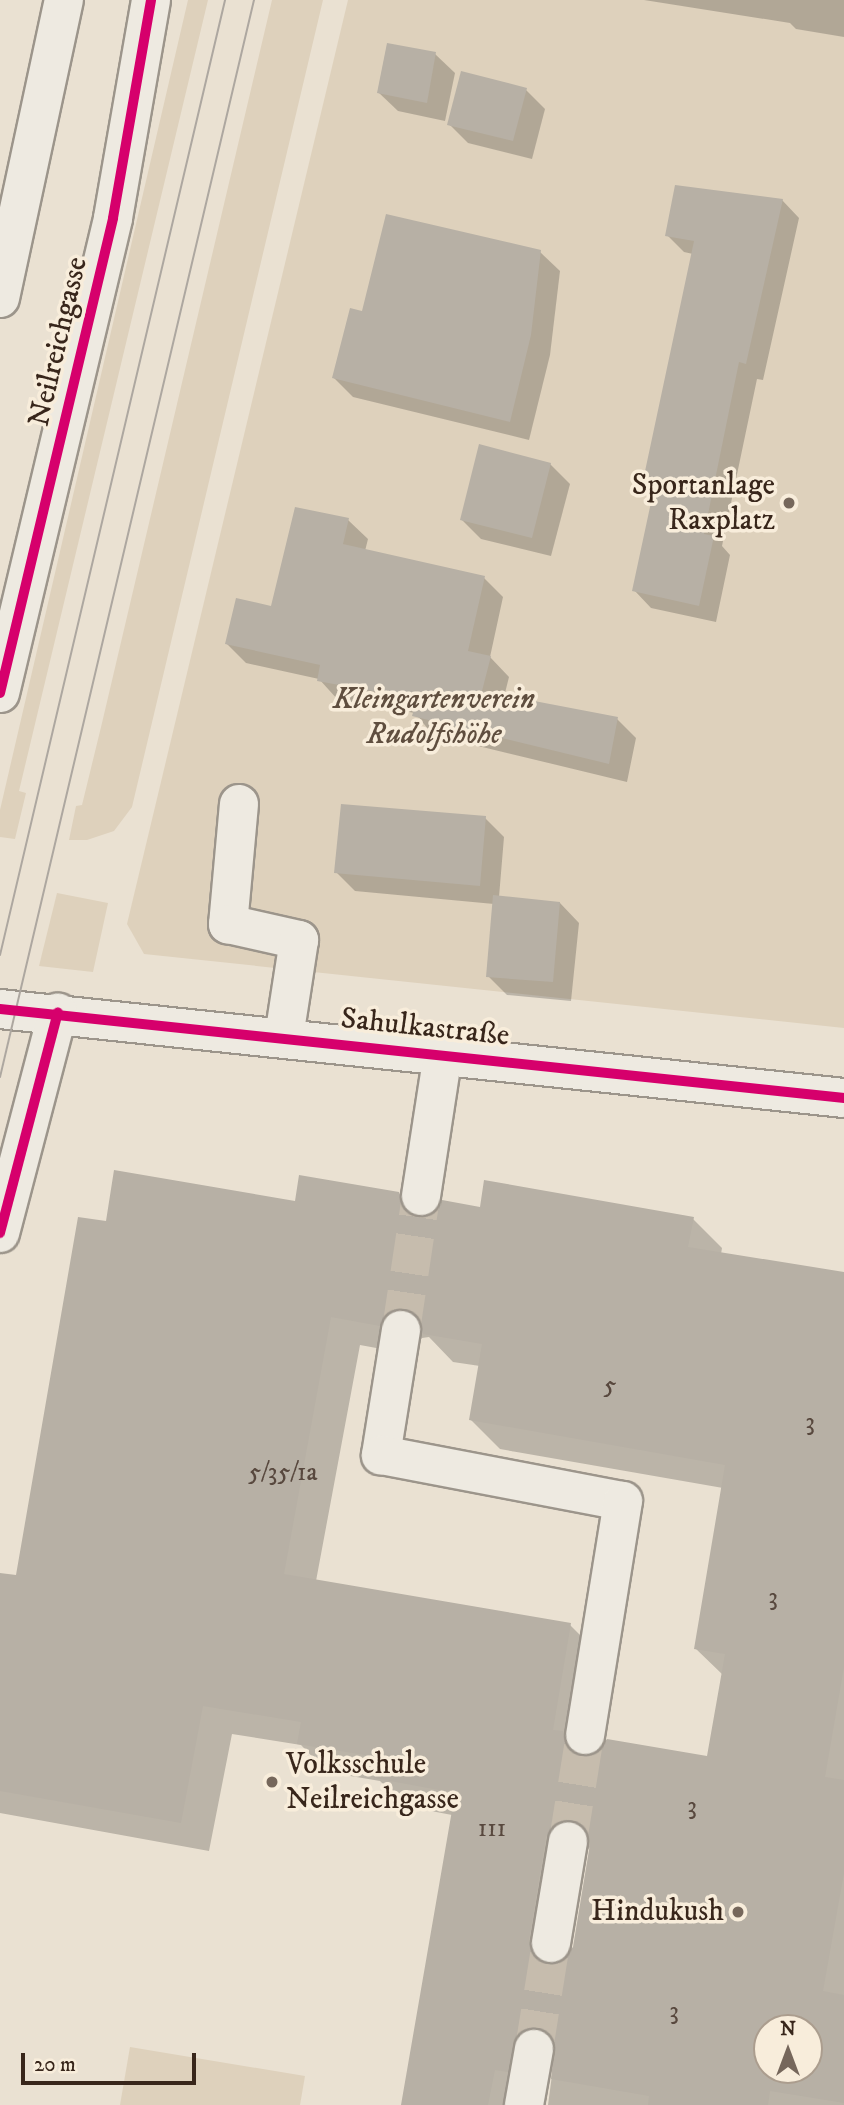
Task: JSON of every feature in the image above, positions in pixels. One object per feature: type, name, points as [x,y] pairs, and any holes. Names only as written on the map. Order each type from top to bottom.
[{"type":"street","points":[[0,298],[64,0]]},
{"type":"street","name":"Neilreichgasse","points":[[0,692],[113,218],[151,0]]},
{"type":"street","points":[[239,804],[228,924],[299,940],[284,1037]]},
{"type":"street","name":"Sahulkastraße","points":[[0,1009],[58,1013],[844,1098]]},
{"type":"street","points":[[0,1233],[58,1013]]},
{"type":"street","points":[[421,1196],[443,1054]]},
{"type":"street","points":[[401,1330],[381,1455],[623,1501],[585,1735]]},
{"type":"street","points":[[551,1943],[568,1841]]},
{"type":"street","points":[[524,2105],[534,2049]]},
{"type":"green space","points":[[188,0],[208,0],[19,791],[26,793],[15,839],[0,837],[0,810]]},
{"type":"green space","points":[[272,0],[323,0],[132,807],[114,831],[87,840],[69,840],[76,806],[82,805],[102,723]]},
{"type":"green space","name":"Kleingartenverein Rudolfshöhe","points":[[348,0],[844,0],[844,1028],[144,954],[127,924]]},
{"type":"green space","points":[[57,893],[108,903],[93,972],[39,966]]},
{"type":"green space","points":[[130,2047],[305,2076],[300,2105],[120,2105]]},
{"type":"building","points":[[387,43],[436,52],[427,103],[377,93]]},
{"type":"building","points":[[461,71],[527,88],[513,141],[447,125]]},
{"type":"building","points":[[675,185],[783,199],[746,364],[739,362],[704,534],[714,536],[699,606],[632,591],[656,479],[644,476],[694,241],[665,236]]},
{"type":"building","points":[[386,214],[541,250],[531,335],[510,422],[332,378],[350,308],[362,311]]},
{"type":"building","points":[[479,444],[551,463],[532,538],[460,520]]},
{"type":"building","points":[[295,507],[349,518],[343,544],[485,576],[468,651],[491,656],[482,691],[618,717],[609,764],[412,716],[417,699],[317,681],[320,665],[225,644],[236,598],[271,606]]},
{"type":"building","points":[[341,804],[486,816],[480,886],[334,873]]},
{"type":"building","points":[[493,895],[560,902],[553,982],[486,977]]},
{"type":"building","points":[[114,1170],[295,1201],[299,1175],[399,1192],[407,1213],[418,1218],[438,1210],[442,1200],[480,1207],[484,1180],[694,1217],[688,1247],[844,1272],[844,1667],[825,1777],[844,1780],[844,1873],[823,1991],[844,1995],[844,2103],[770,2091],[768,2105],[648,2105],[649,2096],[551,2079],[555,2042],[537,2027],[517,2035],[508,2072],[495,2070],[488,2105],[401,2105],[455,1793],[374,1778],[377,1757],[297,1744],[301,1722],[203,1706],[181,1823],[0,1791],[0,1573],[16,1575],[78,1217],[106,1221]],"holes":[[[405,1309],[421,1322],[423,1334],[482,1344],[469,1420],[725,1465],[694,1649],[725,1654],[707,1756],[607,1739],[592,1756],[571,1751],[563,1731],[553,1730],[571,1623],[284,1574],[331,1317],[380,1326],[393,1310]],[[572,1820],[588,1833],[590,1844],[573,1947],[559,1963],[547,1964],[531,1951],[529,1940],[546,1837],[560,1821]]]},
{"type":"tunnel","points":[[401,1330],[421,1196]]},
{"type":"tunnel","points":[[568,1841],[585,1735]]},
{"type":"tunnel","points":[[534,2049],[551,1943]]},
{"type":"tram line","points":[[0,955],[225,0]]},
{"type":"tram line","points":[[0,1077],[254,0]]},
{"type":"cycle path","points":[[0,693],[113,218],[151,0]]},
{"type":"cycle path","points":[[0,1009],[844,1098]]},
{"type":"cycle path","points":[[0,1233],[58,1012]]},
{"type":"place","name":"Sportanlage Raxplatz","points":[[789,503]]},
{"type":"place","name":"Volksschule Neilreichgasse","points":[[272,1782]]},
{"type":"place","name":"Hindukush","points":[[738,1912]]}]
